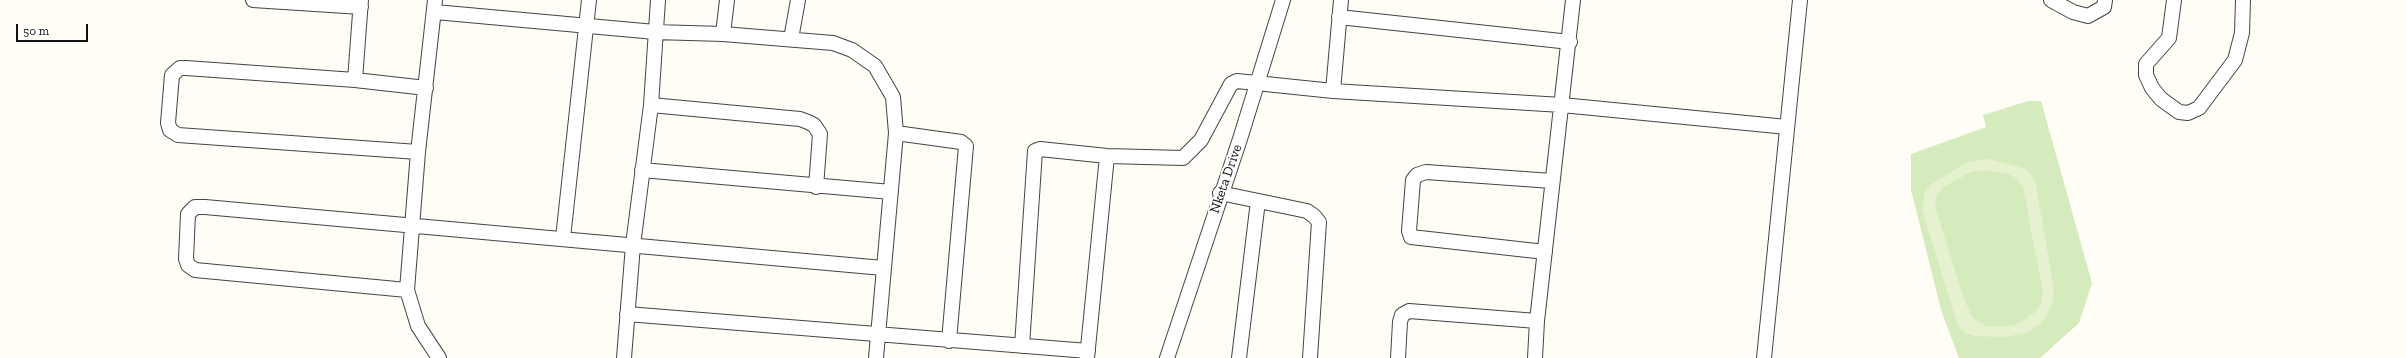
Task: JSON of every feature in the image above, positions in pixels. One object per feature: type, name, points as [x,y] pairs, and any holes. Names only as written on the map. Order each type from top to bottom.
[{"type":"street","points":[[253,0],[361,3],[355,80]]},
{"type":"street","points":[[563,238],[589,0]]},
{"type":"street","points":[[624,358],[632,245],[651,105],[658,0]]},
{"type":"street","points":[[724,34],[727,0]]},
{"type":"street","points":[[791,39],[798,0]]},
{"type":"street","name":"Nketa Drive","points":[[1167,358],[1220,193],[1258,83],[1283,0]]},
{"type":"street","points":[[1333,91],[1341,0]]},
{"type":"street","points":[[1535,358],[1537,321],[1552,181],[1570,42],[1573,0]]},
{"type":"street","points":[[1764,358],[1800,0]]},
{"type":"street","points":[[2051,0],[2073,12],[2088,16],[2104,7],[2106,0]]},
{"type":"street","points":[[2174,0],[2169,38],[2146,64],[2146,76],[2152,88],[2161,99],[2179,112],[2188,113],[2199,108],[2235,60],[2242,33],[2243,0]]},
{"type":"street","points":[[439,358],[418,326],[407,290],[411,224],[418,152],[435,6],[655,32],[724,34],[833,43],[852,50],[875,66],[893,98],[896,133],[876,358]]},
{"type":"street","points":[[1339,17],[1570,42]]},
{"type":"street","points":[[418,152],[178,135],[170,130],[168,123],[172,75],[180,68],[355,80],[426,88]]},
{"type":"street","points":[[1022,346],[1034,153],[1040,149],[1107,156],[1183,158],[1201,140],[1234,82],[1333,91],[1562,105],[1787,127]]},
{"type":"street","points":[[651,105],[800,119],[808,122],[814,125],[820,134],[816,186]]},
{"type":"street","points":[[896,133],[961,142],[966,146],[949,341]]},
{"type":"street","points":[[627,314],[1022,346],[1087,355],[1107,156]]},
{"type":"street","points":[[642,170],[891,192]]},
{"type":"street","points":[[1545,252],[1411,237],[1409,231],[1414,180],[1417,175],[1426,172],[1552,181]]},
{"type":"street","points":[[1220,193],[1307,212],[1314,216],[1318,222],[1310,358]]},
{"type":"street","points":[[1239,358],[1258,201]]},
{"type":"street","points":[[407,290],[195,270],[188,265],[186,259],[188,214],[195,207],[205,207],[411,224],[883,268]]},
{"type":"street","points":[[1398,358],[1400,322],[1402,315],[1408,311],[1537,321]]},
{"type":"green space","points":[[2028,101],[2041,101],[2092,283],[2079,323],[2040,358],[1959,358],[1941,310],[1911,190],[1911,154],[1986,127],[1983,115]]},
{"type":"green space","points":[[1989,159],[2026,169],[2033,177],[2036,185],[2054,290],[2052,305],[2042,323],[2025,333],[2005,337],[1975,336],[1965,333],[1958,326],[1922,210],[1925,192],[1933,183],[1967,162]],"holes":[[[1986,170],[2008,174],[2016,178],[2023,187],[2043,293],[2041,305],[2034,313],[2018,324],[2004,327],[1986,326],[1972,317],[1963,296],[1935,207],[1937,194],[1945,186],[1971,172]]]}]
